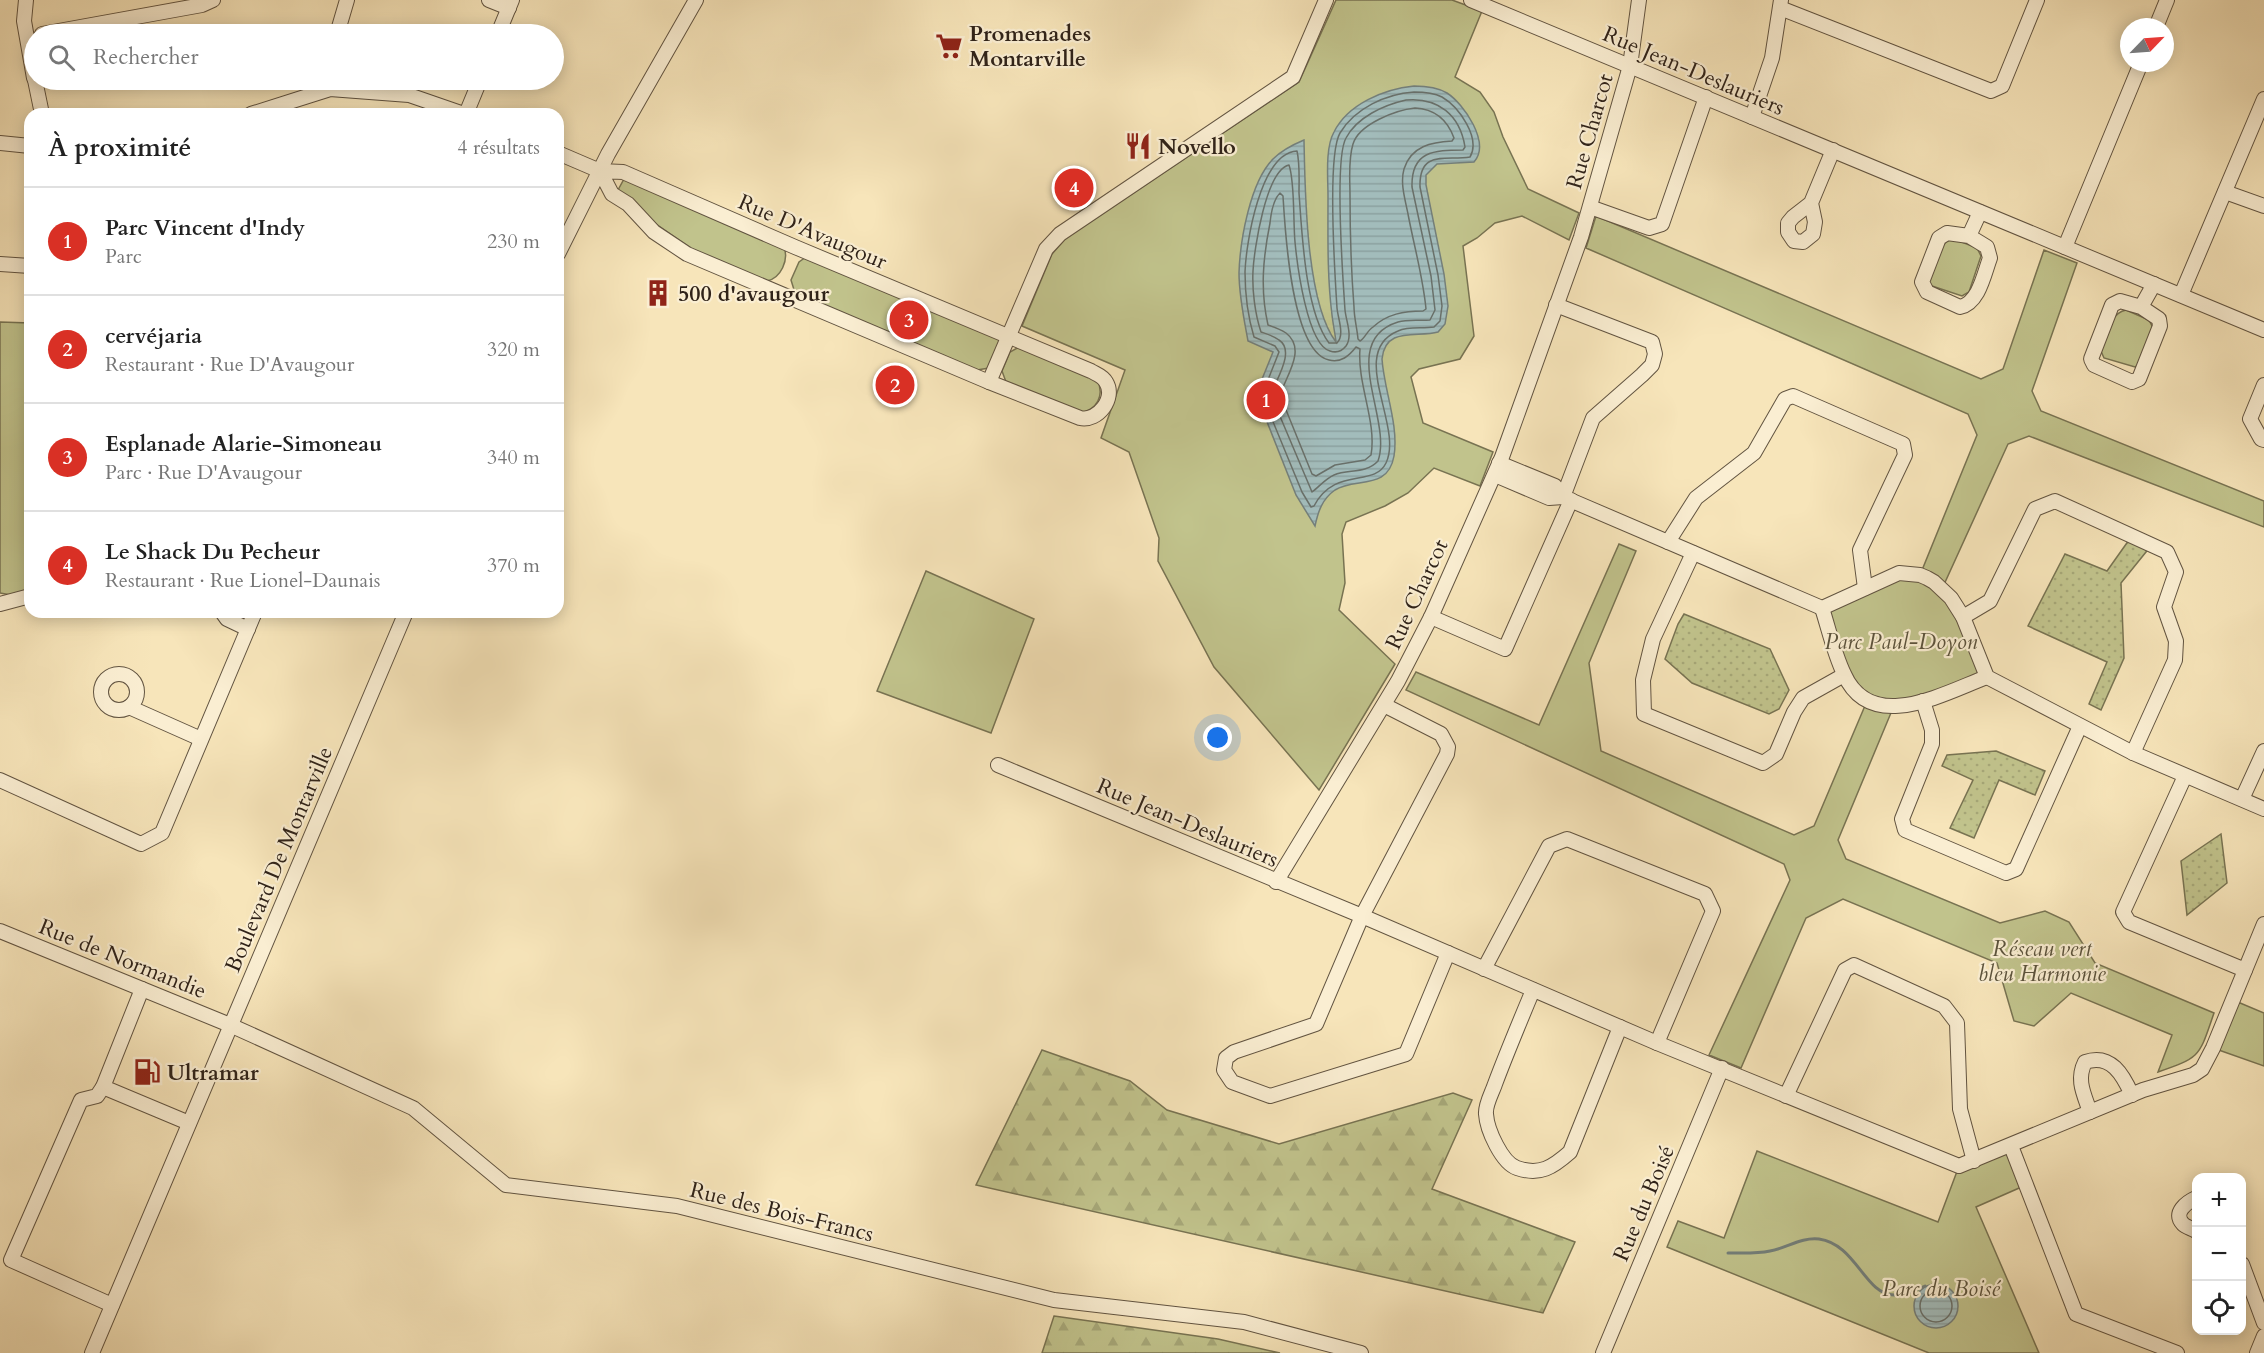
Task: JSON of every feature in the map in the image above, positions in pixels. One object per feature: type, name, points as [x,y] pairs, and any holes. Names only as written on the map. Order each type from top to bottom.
[{"type":"street","points":[[25,24],[26,0]]},
{"type":"street","points":[[97,24],[202,5],[213,0]]},
{"type":"street","points":[[340,24],[347,0]]},
{"type":"street","points":[[489,0],[510,4],[502,24]]},
{"type":"street","points":[[564,242],[657,66],[696,0]]},
{"type":"street","points":[[600,171],[612,194],[628,204],[654,232],[687,254],[989,382],[1046,249],[1060,234],[1293,77],[1326,0]]},
{"type":"street","name":"Rue Jean-Deslauriers","points":[[1472,0],[2264,330]]},
{"type":"street","name":"Rue Charcot","points":[[1276,882],[1384,705],[1431,617],[1497,469],[1581,237],[1630,66],[1639,0]]},
{"type":"street","points":[[1752,117],[1772,58],[1781,4],[1990,91],[2001,86],[2037,0]]},
{"type":"street","points":[[2160,18],[2167,0]]},
{"type":"street","points":[[2065,247],[2137,72]]},
{"type":"street","points":[[37,90],[41,108]]},
{"type":"street","points":[[267,108],[314,90]]},
{"type":"street","points":[[373,90],[409,95],[447,108]]},
{"type":"street","points":[[468,108],[476,90]]},
{"type":"street","points":[[1590,207],[1649,228],[1662,224],[1706,98]]},
{"type":"street","points":[[2181,295],[2264,99]]},
{"type":"street","points":[[0,143],[24,145]]},
{"type":"street","points":[[1811,203],[1833,150]]},
{"type":"street","name":"Rue D'Avaugour","points":[[564,156],[600,171],[623,172],[1102,377],[1108,386],[1106,403],[1098,414],[1090,418],[1083,418],[989,382]]},
{"type":"street","points":[[2225,192],[2264,206]]},
{"type":"street","points":[[1969,236],[1980,212]]},
{"type":"street","points":[[1947,233],[1969,236],[1987,247],[1990,258],[1974,298],[1968,304],[1960,307],[1927,292],[1922,282],[1939,238],[1947,233]]},
{"type":"street","points":[[0,264],[24,266]]},
{"type":"street","points":[[2141,307],[2154,284]]},
{"type":"street","points":[[2120,301],[2141,307],[2159,319],[2160,326],[2139,379],[2132,382],[2094,364],[2091,359],[2112,304],[2120,301]]},
{"type":"street","points":[[1431,617],[1505,649],[1567,499],[1593,418],[1652,364],[1655,354],[1652,342],[1556,305]]},
{"type":"street","points":[[2264,385],[2250,419],[2261,439],[2264,440]]},
{"type":"street","points":[[1668,542],[1696,498],[1754,453],[1785,399],[1793,396],[1903,444],[1905,455],[1860,550],[1865,588]]},
{"type":"street","points":[[1497,469],[1550,498],[1567,499],[1822,608],[1844,675],[1854,690],[1874,704],[1893,708],[1923,701],[1987,677]]},
{"type":"street","points":[[1963,617],[1990,602],[2035,509],[2055,501],[2167,552],[2176,572],[2164,607],[2175,641],[2175,660],[2133,753]]},
{"type":"street","points":[[1693,552],[1653,639],[1643,680],[1644,714],[1763,763],[1776,754],[1794,712],[1803,698],[1844,675]]},
{"type":"street","points":[[1822,608],[1899,573],[1920,575],[1934,582],[1946,593],[1963,617],[1987,677],[2133,753],[2264,809]]},
{"type":"street","points":[[1,608],[24,598]]},
{"type":"street","points":[[226,618],[248,629]]},
{"type":"street","points":[[0,780],[141,844],[162,833],[253,618]]},
{"type":"street","name":"Boulevard De Montarville","points":[[92,1353],[403,618]]},
{"type":"street","points":[[1923,701],[1932,730],[1932,744],[1902,819],[1905,830],[2006,873],[2016,869],[2080,726]]},
{"type":"street","points":[[1384,705],[1441,734],[1448,747],[1447,754],[1362,916],[1316,1024],[1234,1052],[1226,1058],[1224,1070],[1232,1082],[1270,1096],[1406,1054],[1448,953]]},
{"type":"street","points":[[129,707],[201,739]]},
{"type":"street","points":[[2242,799],[2264,751]]},
{"type":"street","name":"Rue Jean-Deslauriers","points":[[998,765],[1362,916],[1657,1043],[1959,1166],[2132,1095],[2193,1075],[2202,1069],[2213,1048],[2264,924]]},
{"type":"street","points":[[2185,776],[2123,912],[2129,922],[2246,970]]},
{"type":"street","points":[[1484,969],[1549,846],[1567,839],[1705,894],[1713,911],[1657,1043]]},
{"type":"street","name":"Rue de Normandie","points":[[0,931],[230,1025]]},
{"type":"street","points":[[1786,1096],[1845,970],[1854,965],[1944,1006],[1957,1023],[1960,1109],[1974,1161]]},
{"type":"street","points":[[112,1305],[5,1258],[81,1100],[97,1096],[103,1087],[142,989]]},
{"type":"street","points":[[1533,990],[1502,1064],[1485,1113],[1491,1133],[1502,1155],[1512,1166],[1530,1172],[1553,1166],[1570,1152],[1620,1027]]},
{"type":"street","name":"Rue des Bois-Francs","points":[[230,1025],[413,1108],[506,1185],[676,1206],[1054,1300],[1244,1322],[1361,1353]]},
{"type":"street","points":[[2090,1112],[2080,1082],[2080,1073],[2085,1062],[2094,1059],[2114,1066],[2122,1074],[2132,1095]]},
{"type":"street","name":"Rue du Boisé","points":[[1603,1353],[1722,1068]]},
{"type":"street","points":[[103,1087],[189,1123]]},
{"type":"street","points":[[2011,1146],[2076,1314],[2177,1353]]},
{"type":"street","points":[[2192,1200],[2186,1203],[2180,1211],[2183,1224],[2192,1229]]},
{"type":"street","points":[[2246,1277],[2264,1323]]},
{"type":"street","points":[[2257,1353],[2264,1336]]},
{"type":"green space","points":[[1336,0],[1452,0],[1482,11],[1455,77],[1480,92],[1494,112],[1503,137],[1528,189],[1579,213],[1569,240],[1522,216],[1495,223],[1463,246],[1474,336],[1460,359],[1419,369],[1411,377],[1423,423],[1493,452],[1480,486],[1434,468],[1408,493],[1385,506],[1346,522],[1342,534],[1345,583],[1339,610],[1395,664],[1319,790],[1214,667],[1158,561],[1159,538],[1129,452],[1101,438],[1125,370],[1022,326],[1052,254],[1066,238],[1299,82]]},
{"type":"green space","points":[[624,179],[784,247],[783,268],[767,281],[695,251],[656,224],[618,190]]},
{"type":"green space","points":[[1596,216],[1981,379],[2003,369],[2044,250],[2077,263],[2032,391],[2041,411],[2264,501],[2264,527],[2029,436],[2008,444],[1942,589],[1987,677],[1893,708],[1838,840],[1846,859],[2000,923],[2045,911],[2069,922],[2095,963],[2214,1013],[2201,1047],[2191,1058],[2158,1072],[2172,1035],[2071,993],[2034,1026],[2014,1021],[1997,963],[1843,899],[1806,918],[1741,1068],[1709,1055],[1790,880],[1784,864],[1406,690],[1416,672],[1539,725],[1619,544],[1636,551],[1589,663],[1601,751],[1794,835],[1814,826],[1867,701],[1854,690],[1822,608],[1865,588],[1920,575],[1977,435],[1968,414],[1586,248]]},
{"type":"green space","points":[[1954,239],[1977,248],[1981,256],[1969,292],[1962,296],[1932,286],[1929,282],[1940,250],[1944,244]]},
{"type":"green space","points":[[806,257],[999,339],[1000,343],[989,368],[977,370],[795,293],[791,280],[799,262]]},
{"type":"green space","points":[[2126,310],[2149,320],[2153,328],[2139,365],[2135,367],[2104,358],[2100,349],[2112,320]]},
{"type":"green space","points":[[0,322],[24,323],[24,591],[11,595],[0,593]]},
{"type":"green space","points":[[1019,347],[1097,380],[1100,391],[1098,401],[1091,409],[1080,413],[1006,382],[1002,371],[1010,352]]},
{"type":"green space","points":[[2129,540],[2150,547],[2121,583],[2124,658],[2101,710],[2089,704],[2107,662],[2028,626],[2065,554],[2107,571]]},
{"type":"green space","points":[[926,571],[1034,619],[991,733],[877,691]]},
{"type":"green space","points":[[1684,614],[1770,649],[1789,690],[1779,709],[1769,714],[1692,683],[1665,659]]},
{"type":"green space","points":[[1996,751],[2045,771],[2035,795],[1999,780],[1974,838],[1950,828],[1973,780],[1942,766],[1947,755]]},
{"type":"green space","points":[[2221,834],[2227,883],[2187,915],[2181,861]]},
{"type":"green space","points":[[2233,1000],[2264,1013],[2264,1066],[2213,1048]]},
{"type":"green space","points":[[1042,1050],[1130,1081],[1167,1110],[1279,1144],[1453,1093],[1472,1100],[1432,1189],[1575,1242],[1543,1313],[976,1185]]},
{"type":"green space","name":"Parc du Boisé","points":[[2011,1146],[2026,1185],[1976,1207],[2039,1353],[1929,1353],[1667,1247],[1678,1221],[1724,1238],[1757,1151],[1938,1222],[1959,1166]]},
{"type":"green space","points":[[1054,1316],[1218,1339],[1280,1353],[1042,1353]]},
{"type":"water","points":[[1414,86],[1439,89],[1454,98],[1473,124],[1479,145],[1474,162],[1437,164],[1426,175],[1444,274],[1448,306],[1445,324],[1438,332],[1403,335],[1389,342],[1384,349],[1383,371],[1395,432],[1391,467],[1378,479],[1343,486],[1335,490],[1321,506],[1315,526],[1296,495],[1256,394],[1273,352],[1248,341],[1239,273],[1244,229],[1252,197],[1265,169],[1280,153],[1304,140],[1305,188],[1313,274],[1318,301],[1326,324],[1336,342],[1330,300],[1328,256],[1328,163],[1331,139],[1340,122],[1358,106],[1379,94]]},
{"type":"water","points":[[1936,1284],[1951,1291],[1958,1306],[1951,1321],[1936,1328],[1921,1321],[1914,1306],[1921,1291]]},
{"type":"waterway","points":[[1728,1253],[1765,1252],[1800,1241],[1819,1239],[1832,1243],[1842,1250],[1867,1279],[1884,1293],[1902,1295],[1925,1286]]},
{"type":"place","name":"Promenades Montarville","points":[[949,46]]},
{"type":"place","name":"Novello","points":[[1138,146]]},
{"type":"place","name":"Le Shack Du Pecheur","points":[[1074,188]]},
{"type":"place","name":"500 d'avaugour","points":[[658,293]]},
{"type":"place","name":"Esplanade Alarie-Simoneau","points":[[909,320]]},
{"type":"place","name":"cervéjaria","points":[[895,385]]},
{"type":"place","name":"Parc Vincent d'Indy","points":[[1266,400]]},
{"type":"place","name":"Ultramar","points":[[147,1072]]},
{"type":"park label","name":"Parc Paul-Doyon","points":[[1901,641]]},
{"type":"park label","name":"Réseau vert bleu Harmonie","points":[[2042,960]]}]
